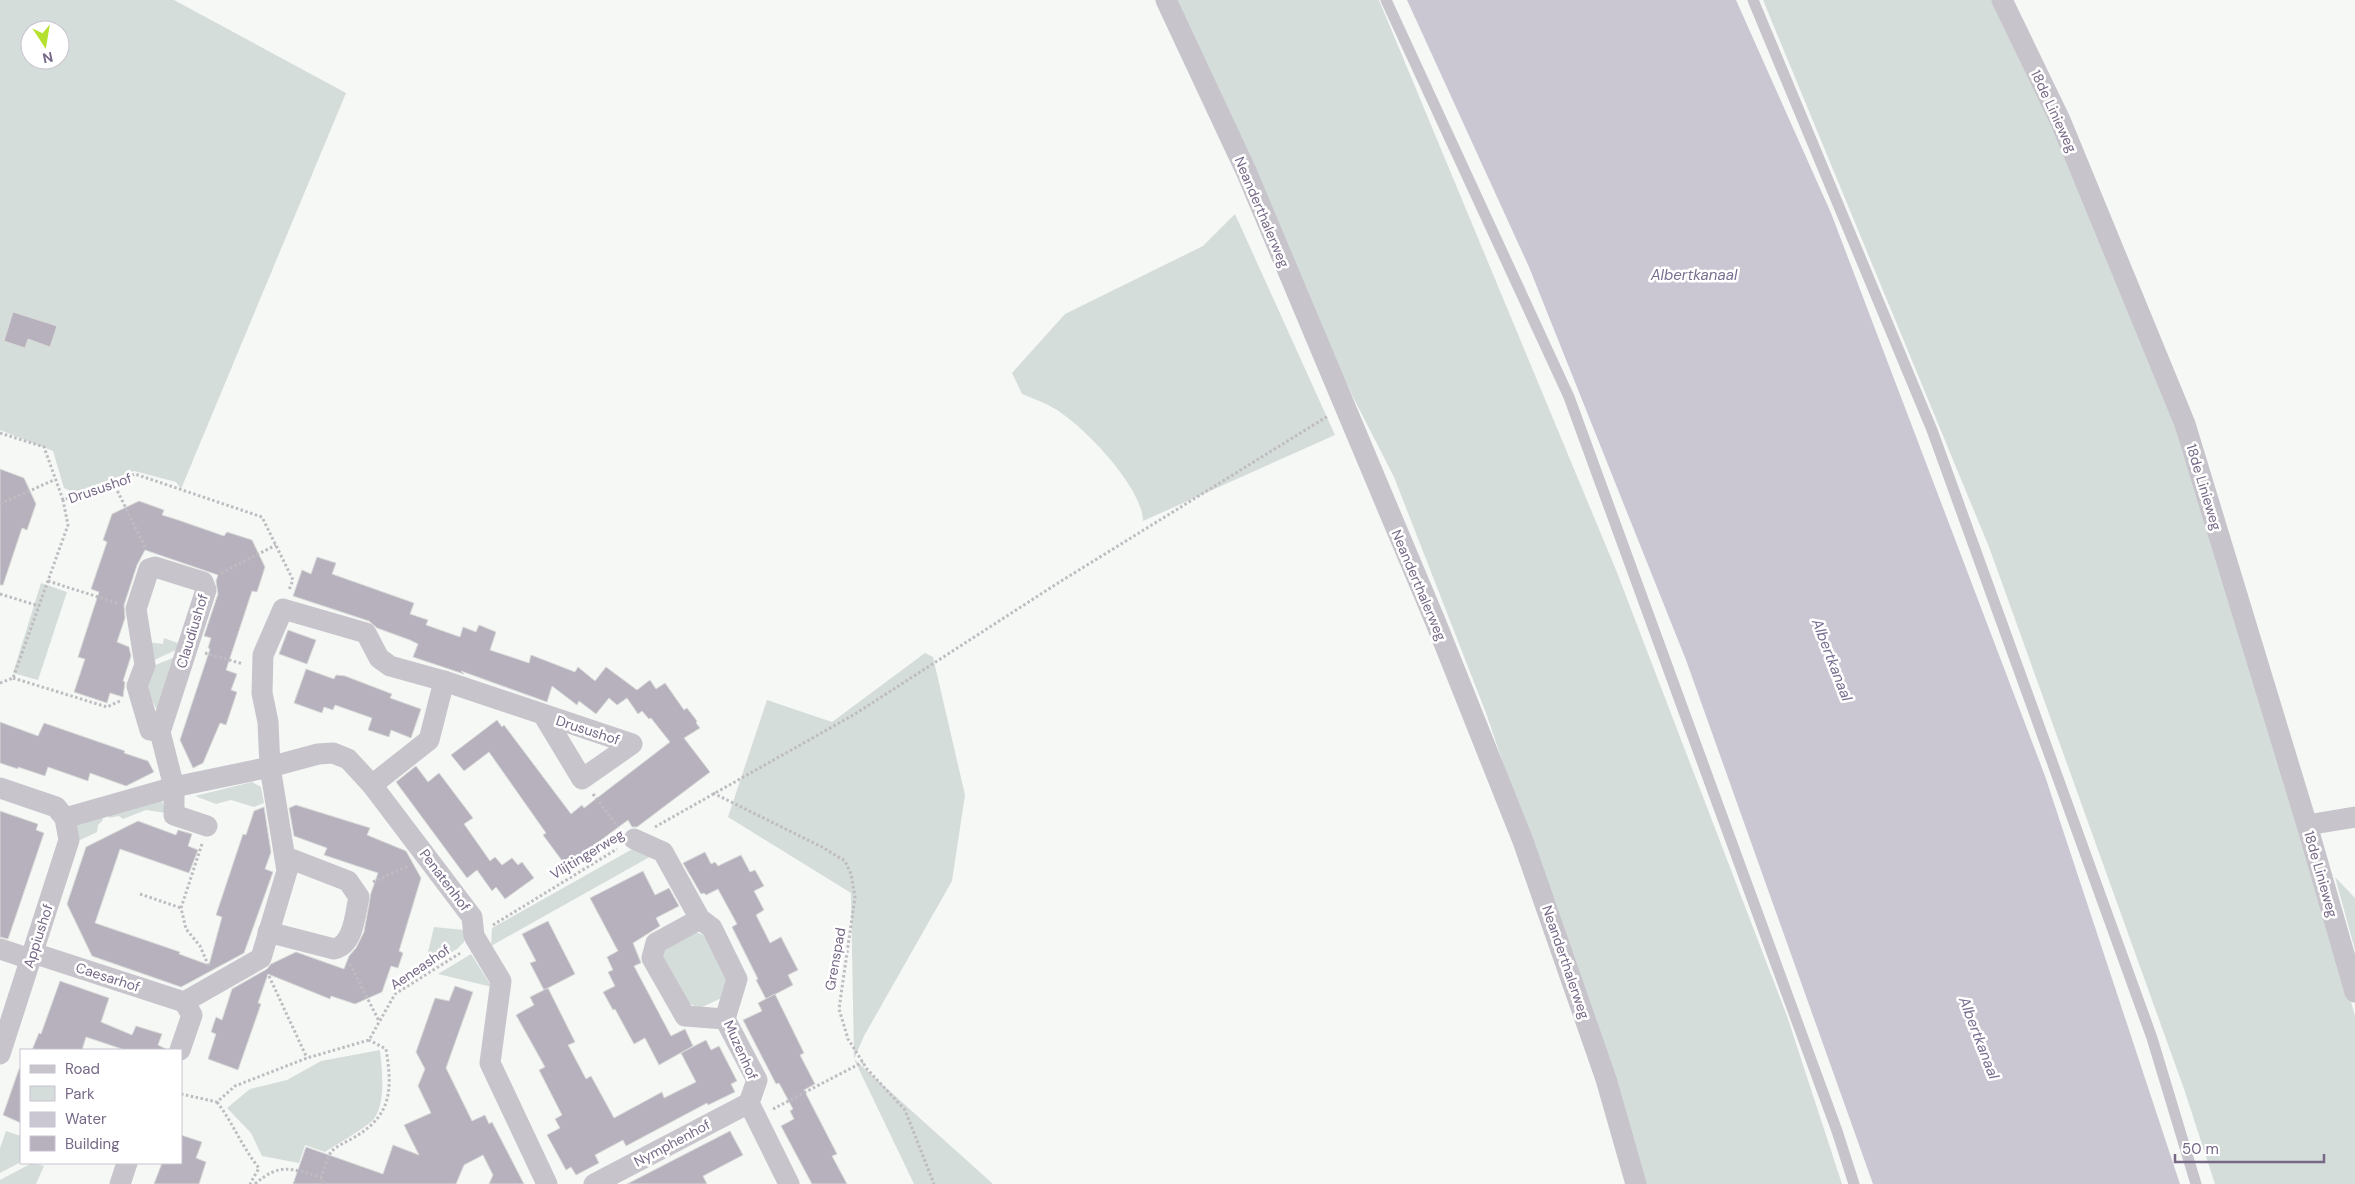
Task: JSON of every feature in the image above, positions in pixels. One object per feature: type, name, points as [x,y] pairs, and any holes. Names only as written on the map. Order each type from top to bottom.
[{"type":"street","name":"Neanderthalerweg","points":[[1166,0],[1246,171],[1343,406],[1436,623],[1523,841],[1606,1079],[1636,1184]]},
{"type":"street","name":"18de Linieweg","points":[[2002,0],[2060,120],[2185,424],[2307,825],[2355,992]]},
{"type":"street","points":[[155,567],[149,569],[136,609],[144,665],[137,686],[138,693],[150,730],[160,732],[174,787],[174,815],[207,826]]},
{"type":"street","name":"Claudiushof","points":[[155,567],[203,582],[206,590],[160,732]]},
{"type":"street","points":[[180,1049],[192,1015],[184,1002],[260,958],[287,871],[270,767],[268,722],[262,693],[263,655],[283,609]]},
{"type":"street","name":"Drusushof","points":[[283,609],[366,633],[379,658],[390,666],[444,681],[632,744],[582,779],[544,716]]},
{"type":"street","points":[[372,785],[429,740],[444,681]]},
{"type":"street","name":"Penatenhof","points":[[64,818],[174,787],[270,767],[318,754],[334,754],[348,759],[372,785],[472,917],[474,936],[501,981],[490,1063],[547,1184]]},
{"type":"street","points":[[0,788],[56,807],[64,818]]},
{"type":"street","points":[[2307,825],[2355,817]]},
{"type":"street","name":"Appiushof","points":[[0,1054],[69,840],[64,818]]},
{"type":"street","name":"Muzenhof","points":[[632,840],[663,852],[700,919],[712,928],[737,979],[725,1019],[757,1080],[753,1110]]},
{"type":"street","points":[[268,932],[334,949],[342,947],[349,939],[359,897],[355,890],[348,881],[286,857]]},
{"type":"street","points":[[700,919],[656,943],[652,958],[685,1016],[725,1019]]},
{"type":"street","name":"Caesarhof","points":[[0,949],[32,956],[184,1002]]},
{"type":"street","points":[[753,1110],[789,1184]]},
{"type":"street","name":"Nymphenhof","points":[[594,1184],[753,1110]]},
{"type":"street","points":[[120,1184],[127,1164]]},
{"type":"lane","points":[[1386,0],[1570,397],[1837,1131],[1854,1184]]},
{"type":"lane","points":[[1752,0],[1932,430],[2152,1038],[2196,1184]]},
{"type":"path","name":"Vlijtingerweg","points":[[474,936],[632,840],[855,714],[1050,589],[1343,406]]},
{"type":"path","points":[[0,432],[44,447],[62,500]]},
{"type":"path","name":"Drusushof","points":[[13,678],[68,525],[62,500],[135,474],[262,517],[293,580],[283,609]]},
{"type":"path","points":[[0,504],[54,480]]},
{"type":"path","points":[[114,482],[155,567]]},
{"type":"path","points":[[203,582],[276,545]]},
{"type":"path","points":[[48,581],[136,609]]},
{"type":"path","points":[[0,594],[39,606]]},
{"type":"path","points":[[188,648],[262,669]]},
{"type":"path","points":[[0,683],[13,678],[107,707],[138,693]]},
{"type":"path","points":[[582,779],[632,840]]},
{"type":"path","name":"Grenspad","points":[[713,793],[822,847],[844,861],[851,874],[855,897],[839,1009],[848,1039],[863,1062],[905,1110],[934,1184]]},
{"type":"path","points":[[207,826],[181,908],[186,929],[200,946],[216,984]]},
{"type":"path","points":[[355,890],[427,857]]},
{"type":"path","points":[[140,894],[181,908]]},
{"type":"path","name":"Aeneashof","points":[[369,1040],[395,994],[462,952],[474,936]]},
{"type":"path","points":[[342,947],[379,1021]]},
{"type":"path","points":[[260,958],[306,1058]]},
{"type":"path","points":[[217,1102],[235,1086],[306,1058],[369,1040],[386,1049],[390,1077],[389,1097],[380,1116],[368,1129],[332,1151],[321,1177],[324,1184]]},
{"type":"path","points":[[753,1110],[863,1062]]},
{"type":"path","points":[[182,1094],[217,1102],[230,1120],[246,1151],[259,1168],[250,1184]]},
{"type":"path","points":[[254,1184],[269,1172],[285,1168],[321,1177]]},
{"type":"green space","points":[[0,0],[174,0],[346,93],[181,489],[176,482],[134,471],[74,493],[64,488],[53,451],[0,430]]},
{"type":"green space","points":[[1171,0],[1379,0],[1616,570],[1787,1016],[1842,1184],[1646,1184],[1486,713],[1394,477],[1353,397],[1277,238]]},
{"type":"green space","points":[[1763,0],[1997,0],[2047,108],[2191,465],[2307,844],[2355,1016],[2355,1184],[2215,1184],[2184,1089],[1989,547]]},
{"type":"green space","points":[[1235,214],[1335,435],[1143,521],[1140,507],[1133,491],[1108,456],[1063,414],[1047,404],[1022,394],[1012,373],[1065,314],[1203,246]]},
{"type":"green space","points":[[41,583],[67,592],[38,680],[13,673]]},
{"type":"green space","points":[[164,638],[178,643],[176,650],[150,662],[148,642],[163,644]]},
{"type":"green space","points":[[925,653],[933,657],[965,795],[952,881],[864,1036],[854,1059],[851,893],[728,817],[767,700],[832,722]]},
{"type":"green space","points":[[180,655],[160,717],[144,683],[148,668]]},
{"type":"green space","points":[[252,782],[261,787],[264,803],[254,807],[231,800],[216,804],[195,796]]},
{"type":"green space","points":[[161,798],[166,813],[146,810],[123,819],[119,816],[109,818],[108,813]]},
{"type":"green space","points":[[102,814],[103,820],[98,825],[97,832],[78,841],[76,821]]},
{"type":"green space","points":[[636,847],[655,854],[491,946],[492,928]]},
{"type":"green space","points":[[2335,877],[2355,898],[2355,950]]},
{"type":"green space","points":[[434,927],[464,930],[464,942],[457,949],[424,969]]},
{"type":"green space","points":[[696,932],[708,937],[730,981],[726,996],[700,1008],[687,1003],[663,959],[664,950]]},
{"type":"green space","points":[[471,954],[492,987],[438,974]]},
{"type":"green space","points":[[380,1050],[382,1088],[376,1116],[366,1126],[325,1152],[305,1145],[299,1163],[262,1156],[251,1133],[227,1108],[250,1089],[287,1080],[321,1061]]},
{"type":"green space","points":[[854,1059],[993,1184],[914,1184]]},
{"type":"green space","points":[[6,1131],[20,1136],[20,1163],[0,1173],[0,1148]]},
{"type":"green space","points":[[30,1164],[44,1166],[36,1184],[0,1184],[0,1180]]},
{"type":"water","name":"Albertkanaal","points":[[1407,0],[1736,0],[1831,213],[2045,776],[2180,1184],[1873,1184],[1686,660],[1529,267]]},
{"type":"building","points":[[13,312],[57,326],[50,347],[28,339],[25,348],[4,341]]},
{"type":"building","points":[[0,469],[24,478],[36,504],[27,530],[22,528],[3,585],[0,585]]},
{"type":"building","points":[[139,501],[164,510],[162,515],[224,536],[227,532],[252,540],[265,567],[257,592],[252,591],[226,670],[237,674],[231,690],[237,692],[226,725],[220,723],[203,763],[193,768],[180,740],[210,649],[208,648],[211,638],[204,636],[218,594],[216,581],[218,575],[145,550],[137,565],[124,605],[125,618],[117,642],[129,647],[131,656],[123,681],[125,682],[123,697],[110,693],[107,703],[74,692],[85,659],[78,657],[99,592],[91,589],[107,542],[103,540],[112,514]]},
{"type":"building","points":[[317,557],[336,563],[332,574],[414,603],[410,614],[428,620],[426,625],[460,637],[463,627],[476,632],[479,625],[496,632],[490,650],[529,663],[531,655],[575,672],[578,667],[595,681],[606,667],[637,690],[650,680],[656,689],[665,683],[684,710],[687,708],[697,721],[696,723],[700,728],[684,738],[710,772],[637,827],[632,827],[628,820],[566,866],[543,835],[546,833],[489,752],[464,771],[451,755],[497,720],[502,727],[504,725],[571,814],[582,805],[584,808],[670,742],[651,718],[649,719],[642,711],[638,714],[627,698],[617,705],[609,698],[596,714],[579,701],[577,705],[552,686],[547,702],[461,671],[464,674],[413,657],[418,644],[377,628],[369,621],[293,596],[302,570],[311,574]]},
{"type":"building","points":[[288,630],[316,640],[307,664],[279,654]]},
{"type":"building","points":[[306,669],[334,679],[336,675],[345,676],[392,694],[390,698],[421,709],[411,738],[391,730],[389,737],[368,730],[372,718],[335,705],[333,710],[324,707],[322,713],[294,703]]},
{"type":"building","points":[[0,722],[38,736],[44,723],[148,761],[154,772],[126,786],[90,773],[88,781],[48,767],[45,776],[18,767],[18,769],[0,763]]},
{"type":"building","points":[[416,766],[428,782],[439,773],[473,818],[464,824],[490,861],[495,857],[502,865],[512,858],[518,865],[522,862],[534,878],[505,899],[496,887],[492,891],[477,870],[467,878],[396,782]]},
{"type":"building","points":[[296,805],[370,828],[367,835],[406,851],[421,878],[399,951],[403,953],[398,968],[391,966],[382,992],[355,1004],[331,996],[330,999],[268,974],[258,1003],[261,1004],[238,1070],[208,1059],[216,1034],[211,1032],[216,1017],[222,1020],[232,989],[267,969],[271,964],[296,952],[344,969],[349,956],[356,948],[364,932],[371,893],[378,873],[324,855],[327,848],[294,836],[289,808]]},
{"type":"building","points":[[264,807],[271,852],[265,869],[273,872],[244,953],[181,987],[92,956],[67,904],[86,847],[138,821],[176,835],[178,830],[192,834],[188,846],[198,850],[189,873],[120,849],[95,923],[180,952],[179,954],[209,965],[222,917],[216,915],[243,834],[246,835],[254,811]]},
{"type":"building","points":[[0,811],[38,824],[36,830],[44,833],[8,939],[0,937]]},
{"type":"building","points":[[705,852],[711,864],[715,862],[718,866],[741,855],[750,872],[755,870],[764,886],[754,891],[764,910],[756,915],[770,943],[781,937],[798,970],[788,975],[793,985],[766,999],[732,927],[737,924],[718,889],[706,895],[704,893],[701,894],[683,863]]},
{"type":"building","points":[[643,871],[655,895],[669,888],[679,906],[656,918],[660,926],[633,943],[641,963],[634,966],[671,1036],[685,1029],[693,1046],[659,1065],[645,1038],[634,1044],[615,1009],[613,1010],[603,992],[615,986],[608,972],[613,970],[607,957],[618,951],[590,898]]},
{"type":"building","points":[[548,921],[575,974],[544,990],[530,963],[536,961],[522,934]]},
{"type":"building","points":[[60,981],[109,998],[101,1022],[132,1035],[136,1026],[162,1034],[158,1045],[166,1049],[122,1049],[86,1037],[82,1049],[32,1049],[39,1033],[41,1034]]},
{"type":"building","points":[[455,986],[473,992],[446,1068],[472,1121],[485,1115],[489,1124],[492,1122],[524,1184],[489,1184],[493,1175],[483,1155],[464,1165],[456,1184],[293,1184],[306,1147],[383,1174],[393,1145],[419,1155],[404,1125],[431,1113],[418,1086],[425,1069],[416,1052],[435,998],[449,1001]]},
{"type":"building","points":[[548,988],[575,1042],[568,1045],[586,1079],[591,1076],[614,1118],[662,1092],[664,1098],[696,1082],[681,1053],[706,1040],[711,1050],[719,1046],[737,1081],[731,1084],[735,1092],[708,1105],[707,1103],[626,1146],[623,1140],[595,1155],[599,1163],[576,1175],[571,1167],[566,1170],[547,1135],[560,1128],[555,1119],[562,1115],[539,1070],[545,1067],[516,1015],[534,1005],[530,997]]},
{"type":"building","points":[[775,994],[804,1053],[800,1055],[815,1084],[804,1090],[837,1154],[832,1156],[847,1184],[812,1184],[781,1126],[794,1119],[790,1111],[793,1109],[779,1083],[776,1084],[743,1020],[762,1011],[758,1003]]},
{"type":"building","points":[[19,1069],[20,1069],[20,1123],[3,1115]]},
{"type":"building","points":[[730,1131],[743,1155],[703,1176],[707,1184],[627,1184]]},
{"type":"building","points":[[182,1135],[202,1142],[196,1158],[206,1162],[199,1184],[154,1184],[162,1164],[182,1164]]}]
